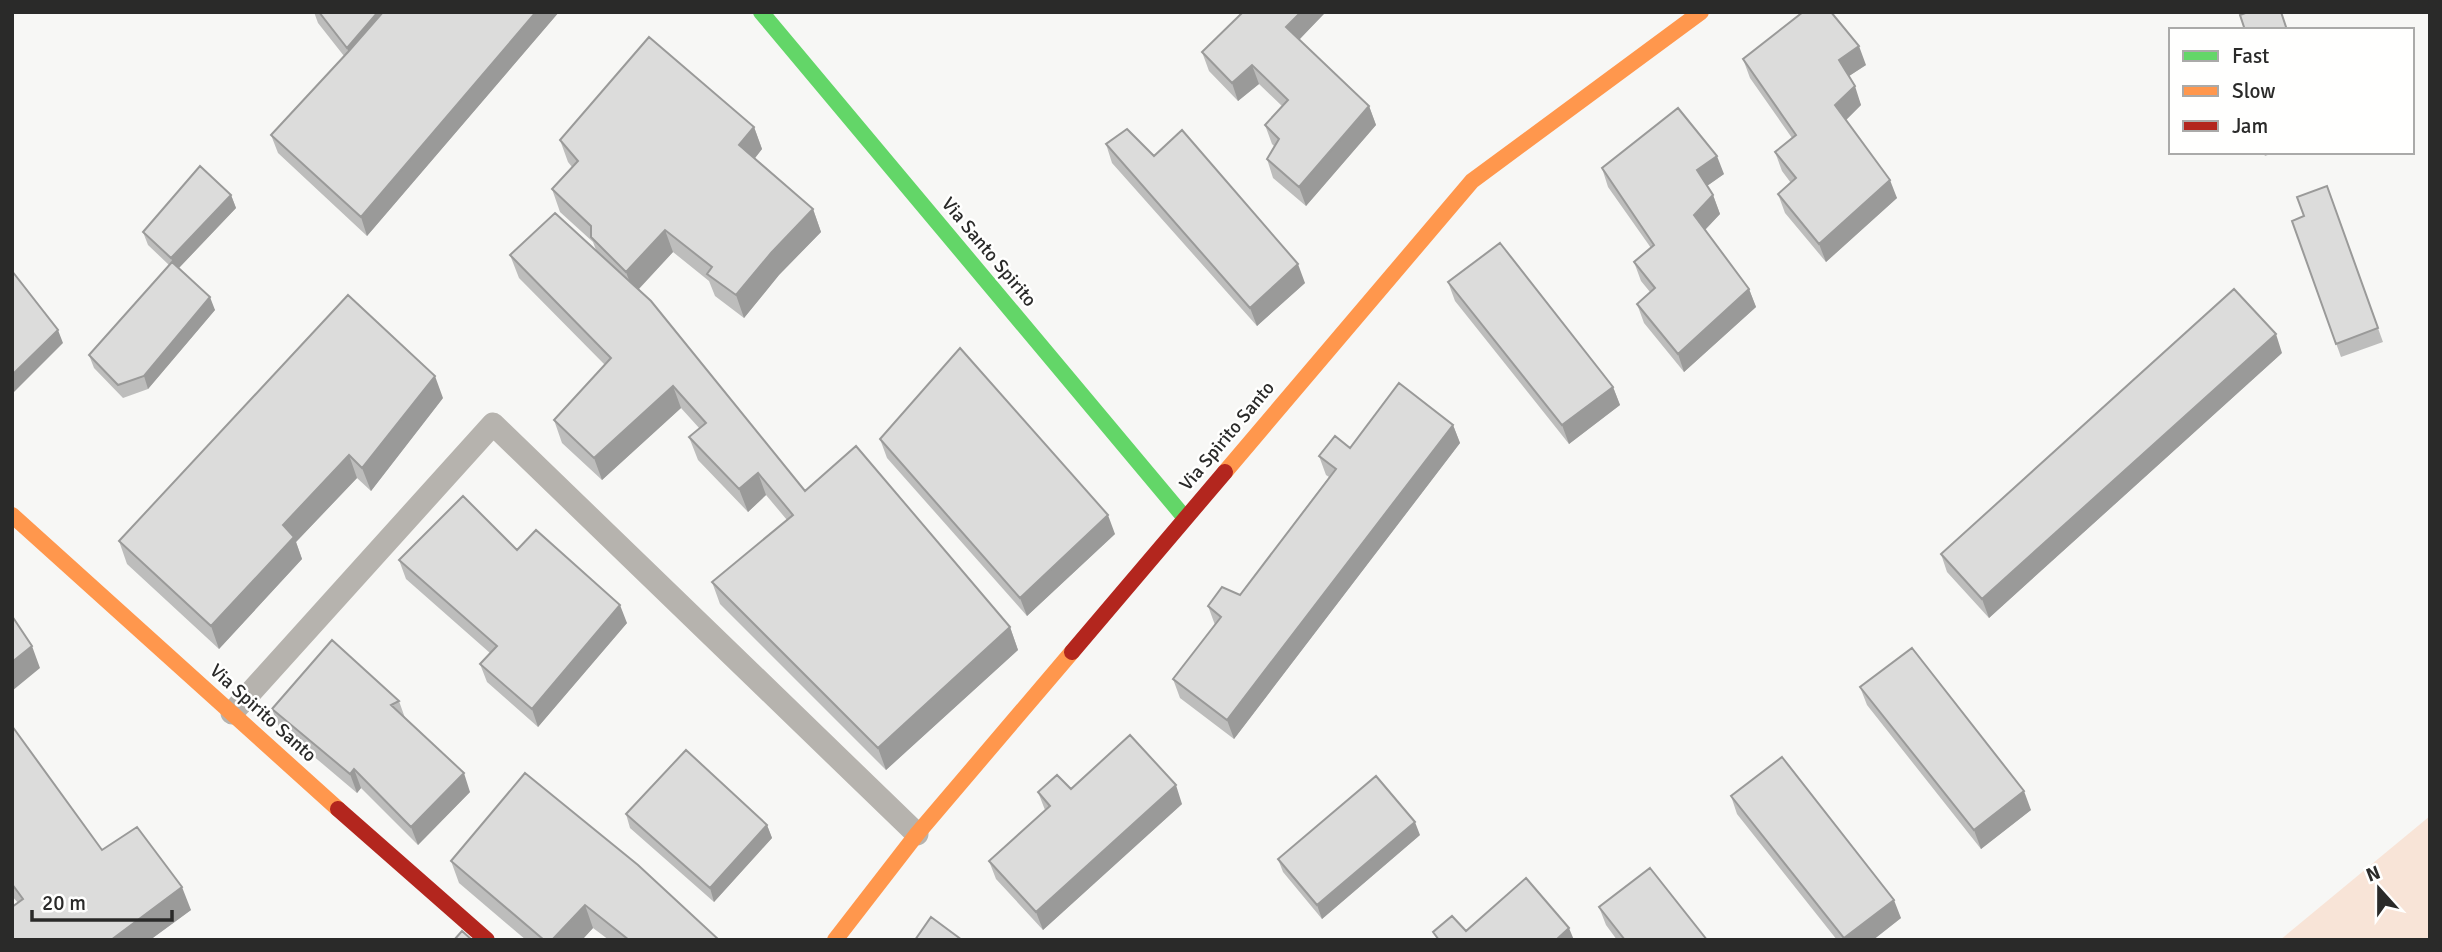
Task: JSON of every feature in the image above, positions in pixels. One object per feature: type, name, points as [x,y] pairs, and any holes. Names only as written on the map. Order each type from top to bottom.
[{"type":"street","name":"Via Santo Spirito","points":[[761,12],[1185,518]]},
{"type":"street","name":"Via Spirito Santo","points":[[835,940],[917,834],[1472,181],[1701,12]]},
{"type":"street","name":"Via Spirito Santo","points":[[12,515],[487,940]]},
{"type":"lane","points":[[232,713],[493,424],[917,834]]},
{"type":"shaded area","points":[[2430,816],[2430,940],[2280,940]]},
{"type":"building","points":[[319,12],[378,12],[347,48]]},
{"type":"building","points":[[383,12],[536,12],[361,217],[271,135]]},
{"type":"building","points":[[1243,12],[1301,12],[1286,27],[1369,106],[1299,187],[1267,159],[1279,139],[1265,125],[1288,100],[1252,65],[1232,83],[1202,52]]},
{"type":"building","points":[[1803,12],[1831,12],[1859,46],[1839,60],[1855,86],[1835,105],[1890,180],[1819,244],[1778,194],[1796,178],[1775,152],[1796,135],[1743,59]]},
{"type":"building","points":[[2248,12],[2281,12],[2286,28],[2244,28],[2240,15]]},
{"type":"building","points":[[649,37],[754,127],[739,145],[813,209],[736,295],[707,274],[712,267],[665,230],[626,272],[591,237],[591,226],[552,189],[578,161],[560,140]]},
{"type":"building","points":[[1678,108],[1717,156],[1697,170],[1713,195],[1694,215],[1749,289],[1678,354],[1637,304],[1655,288],[1634,262],[1654,245],[1602,168]]},
{"type":"building","points":[[1127,129],[1154,156],[1182,130],[1298,264],[1250,308],[1106,144]]},
{"type":"building","points":[[200,166],[231,195],[171,258],[143,232]]},
{"type":"building","points":[[2327,186],[2378,328],[2336,344],[2292,221],[2304,216],[2297,197]]},
{"type":"building","points":[[555,213],[651,301],[805,491],[856,446],[1010,627],[878,748],[712,582],[793,515],[758,473],[739,489],[689,437],[706,423],[673,386],[594,458],[554,420],[611,358],[510,255]]},
{"type":"building","points":[[1500,243],[1613,387],[1562,425],[1448,282]]},
{"type":"building","points":[[172,262],[210,297],[144,376],[118,385],[89,355]]},
{"type":"building","points":[[12,271],[58,330],[12,375]]},
{"type":"building","points":[[2234,289],[2276,334],[1982,599],[1941,554]]},
{"type":"building","points":[[348,295],[435,376],[362,468],[349,455],[283,525],[294,537],[211,626],[119,541]]},
{"type":"building","points":[[960,348],[1108,515],[1020,598],[880,439]]},
{"type":"building","points":[[1399,383],[1453,425],[1227,720],[1173,679],[1221,617],[1208,606],[1222,587],[1240,595],[1336,469],[1319,456],[1335,436],[1350,448]]},
{"type":"building","points":[[463,496],[517,550],[536,530],[620,605],[532,709],[480,664],[497,646],[399,560]]},
{"type":"building","points":[[12,616],[32,646],[12,662]]},
{"type":"building","points":[[332,640],[399,701],[391,705],[464,773],[411,827],[354,769],[350,774],[272,709]]},
{"type":"building","points":[[1912,648],[2024,791],[1974,830],[1860,687]]},
{"type":"building","points":[[12,726],[102,850],[137,827],[182,887],[111,940],[12,940],[12,907],[23,899],[12,884]]},
{"type":"building","points":[[1130,735],[1176,785],[1036,912],[989,861],[1050,806],[1038,792],[1057,775],[1071,789]]},
{"type":"building","points":[[686,750],[767,825],[710,888],[626,814]]},
{"type":"building","points":[[1782,757],[1894,900],[1844,938],[1731,796]]},
{"type":"building","points":[[525,773],[638,865],[719,940],[629,940],[585,905],[552,940],[544,940],[451,861]]},
{"type":"building","points":[[1376,776],[1415,822],[1317,905],[1278,859]]},
{"type":"building","points":[[1650,868],[1707,940],[1625,940],[1599,907]]},
{"type":"building","points":[[1526,878],[1569,928],[1556,940],[1439,940],[1433,932],[1452,916],[1466,931]]},
{"type":"building","points":[[931,917],[962,940],[915,940]]},
{"type":"building","points":[[462,931],[472,940],[454,940]]},
{"type":"traffic: fast","points":[[761,12],[1185,518]]},
{"type":"traffic: slow","points":[[1225,472],[1472,181],[1701,12]]},
{"type":"traffic: slow","points":[[12,515],[338,809]]},
{"type":"traffic: slow","points":[[835,940],[917,834],[1072,652]]},
{"type":"traffic: jam","points":[[1072,652],[1225,472]]},
{"type":"traffic: jam","points":[[338,809],[487,940]]}]
